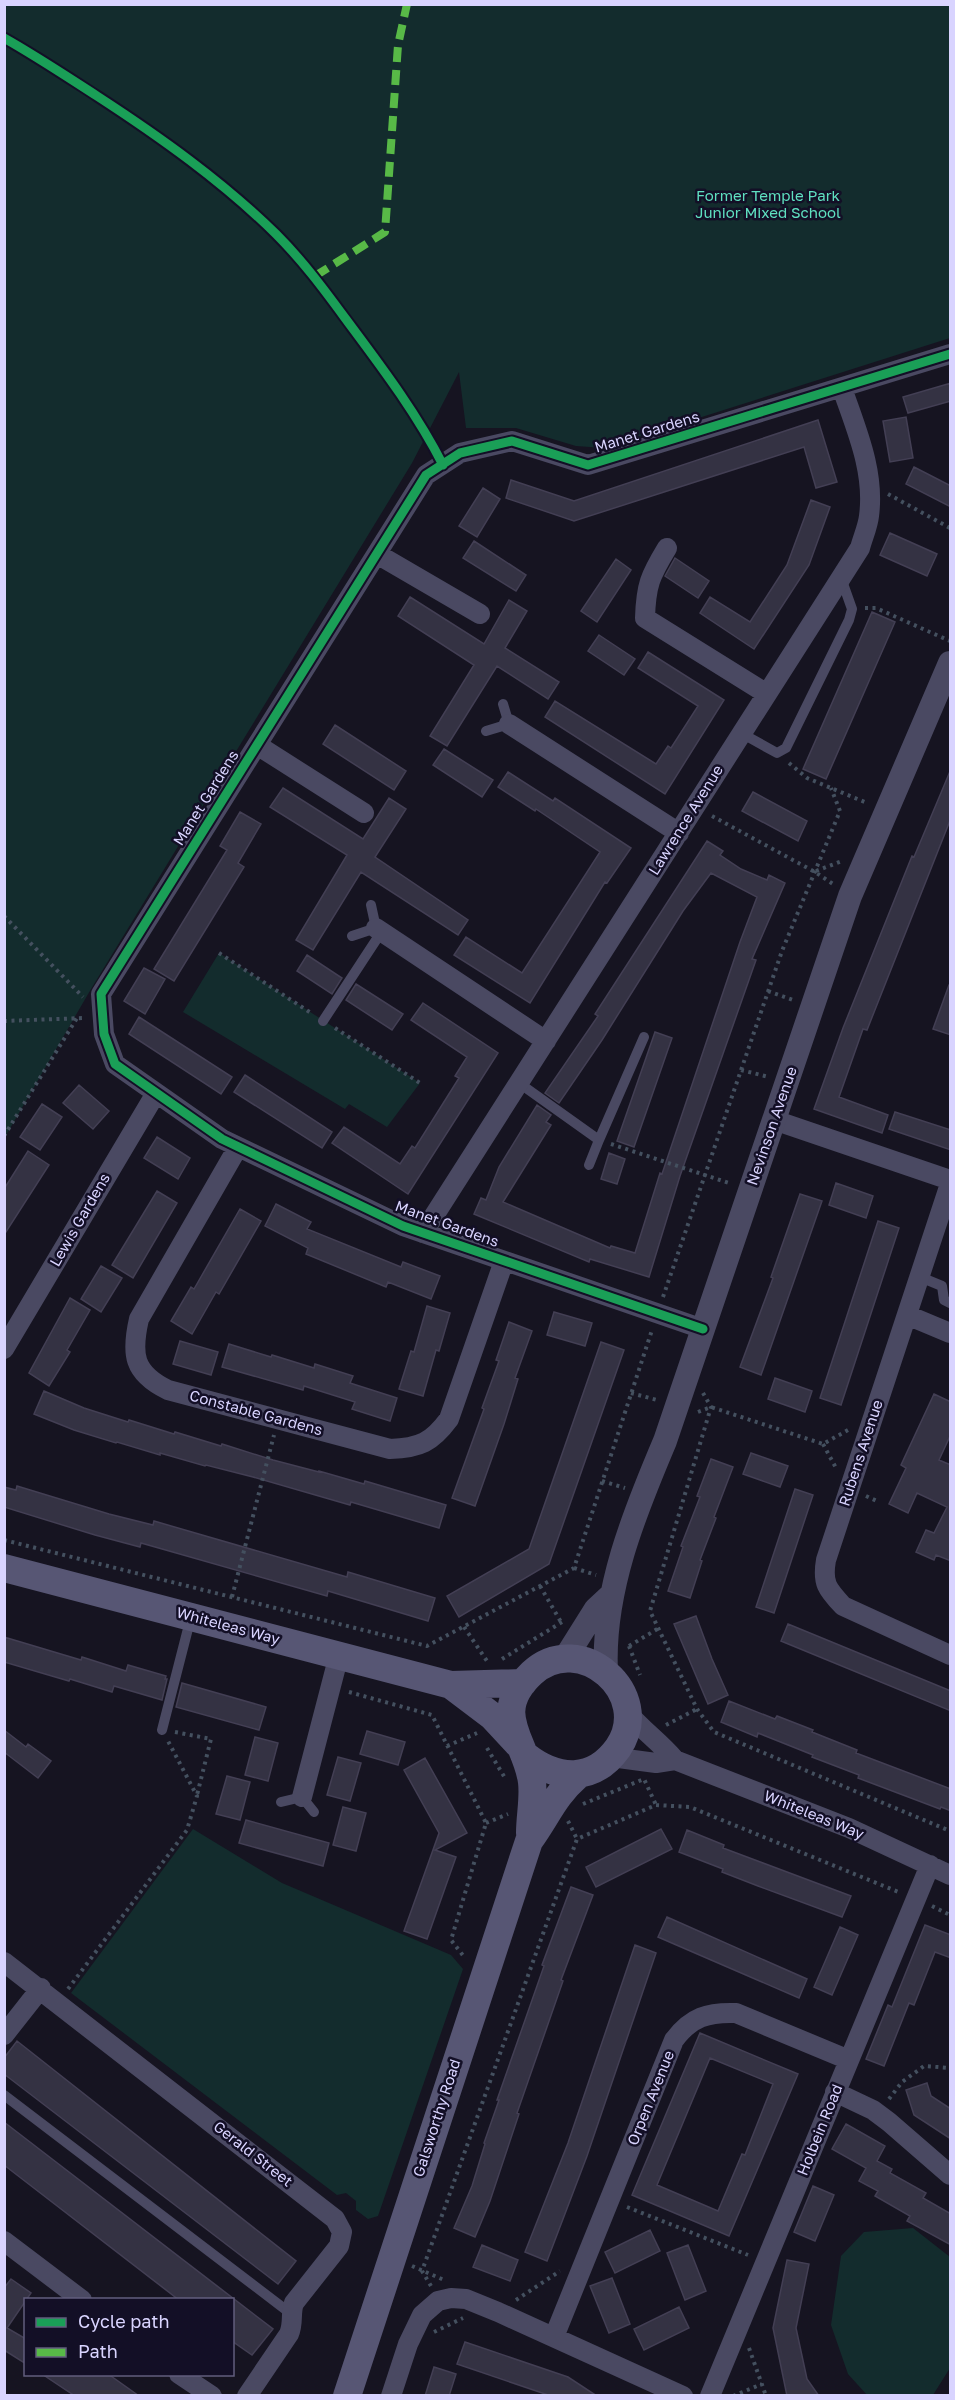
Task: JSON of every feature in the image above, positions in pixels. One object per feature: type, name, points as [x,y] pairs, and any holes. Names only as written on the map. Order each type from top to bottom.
[{"type":"main road","name":"Whiteleas Way","points":[[4,1568],[451,1684],[523,1683]]},
{"type":"main road","points":[[564,1659],[586,1662],[606,1672],[620,1690],[627,1712],[627,1727],[622,1742],[611,1757],[596,1769],[578,1775],[559,1774],[541,1768],[522,1750],[513,1729],[512,1713],[515,1697],[523,1683],[541,1667],[564,1659]]},
{"type":"main road","name":"Whiteleas Way","points":[[451,1684],[492,1716],[522,1750]]},
{"type":"main road","name":"Galsworthy Road","points":[[347,2396],[529,1841],[533,1793],[522,1750]]},
{"type":"main road","name":"Galsworthy Road","points":[[529,1841],[542,1823],[551,1803],[578,1775]]},
{"type":"street","name":"Manet Gardens","points":[[703,1329],[403,1226],[222,1139],[115,1064],[104,1034],[101,994],[426,476],[460,453],[512,441],[588,465],[951,354]]},
{"type":"street","name":"Lawrence Avenue","points":[[423,1233],[860,548],[869,516],[869,483],[863,449],[842,388]]},
{"type":"street","points":[[667,548],[650,575],[646,591],[645,618],[767,694]]},
{"type":"street","points":[[376,554],[480,614]]},
{"type":"street","name":"Nevinson Avenue","points":[[606,1672],[604,1642],[610,1619],[610,1596],[643,1493],[674,1413],[850,896],[951,663]]},
{"type":"street","points":[[509,724],[679,833]]},
{"type":"street","points":[[257,745],[364,813]]},
{"type":"street","points":[[379,930],[546,1041]]},
{"type":"street","name":"Lewis Gardens","points":[[4,1349],[156,1093]]},
{"type":"street","points":[[774,1120],[951,1182]]},
{"type":"street","name":"Constable Gardens","points":[[238,1147],[140,1318],[135,1338],[135,1356],[142,1371],[152,1382],[168,1390],[390,1449],[421,1445],[438,1434],[449,1419],[504,1261]]},
{"type":"street","name":"Rubens Avenue","points":[[951,1182],[826,1560],[824,1576],[829,1592],[843,1606],[951,1655]]},
{"type":"street","points":[[907,1315],[951,1333]]},
{"type":"street","name":"Nevinson Avenue","points":[[564,1659],[596,1608],[610,1596]]},
{"type":"street","points":[[308,1805],[339,1655]]},
{"type":"street","name":"Whiteleas Way","points":[[627,1712],[649,1736],[662,1745],[675,1761]]},
{"type":"street","name":"Whiteleas Way","points":[[611,1757],[656,1763],[675,1761],[849,1828],[951,1875]]},
{"type":"street","name":"Holbein Road","points":[[710,2396],[930,1865]]},
{"type":"street","name":"Gerald Street","points":[[4,1962],[41,1988],[335,2219],[342,2232],[339,2246],[294,2303],[290,2313],[294,2323],[289,2334],[247,2396]]},
{"type":"street","points":[[4,2035],[41,1988]]},
{"type":"street","name":"Orpen Avenue","points":[[553,2336],[674,2040],[683,2028],[704,2015],[719,2012],[736,2013],[849,2060]]},
{"type":"street","points":[[836,2092],[878,2114],[951,2175]]},
{"type":"street","points":[[4,2241],[79,2298]]},
{"type":"street","points":[[391,2396],[408,2344],[422,2315],[438,2301],[451,2298],[466,2299],[498,2312],[683,2396]]},
{"type":"street","points":[[182,2376],[212,2396]]},
{"type":"lane","points":[[741,733],[777,753],[786,748],[849,620],[852,609],[841,579]]},
{"type":"lane","points":[[486,731],[509,724],[503,704]]},
{"type":"lane","points":[[323,1021],[379,930],[371,905]]},
{"type":"lane","points":[[352,936],[379,930]]},
{"type":"lane","points":[[589,1165],[644,1037]]},
{"type":"lane","points":[[519,1083],[598,1140]]},
{"type":"lane","points":[[920,1277],[942,1286],[944,1300],[951,1303]]},
{"type":"lane","points":[[162,1730],[191,1617]]},
{"type":"lane","points":[[281,1802],[308,1805]]},
{"type":"lane","points":[[4,2095],[290,2313]]},
{"type":"path","points":[[869,483],[951,528]]},
{"type":"path","points":[[852,609],[876,608],[951,641]]},
{"type":"path","points":[[777,753],[807,778],[886,810]]},
{"type":"path","points":[[4,1540],[428,1646],[574,1568],[657,1313],[782,951],[840,811],[831,788]]},
{"type":"path","points":[[695,807],[815,872],[850,896]]},
{"type":"path","points":[[4,916],[103,1017]]},
{"type":"path","points":[[4,1021],[103,1017]]},
{"type":"path","points":[[4,1136],[77,1018]]},
{"type":"path","points":[[741,1070],[787,1082]]},
{"type":"path","points":[[598,1140],[750,1190]]},
{"type":"path","points":[[631,1393],[674,1413],[711,1407],[823,1444],[873,1417]]},
{"type":"path","points":[[711,1407],[650,1611],[697,1709],[714,1732],[951,1831]]},
{"type":"path","points":[[232,1597],[278,1419]]},
{"type":"path","points":[[540,1586],[561,1622],[570,1627]]},
{"type":"path","points":[[501,1660],[561,1622]]},
{"type":"path","points":[[464,1627],[490,1666]]},
{"type":"path","points":[[629,1646],[659,1628]]},
{"type":"path","points":[[331,1687],[432,1715],[486,1823],[451,1940],[482,1979]]},
{"type":"path","points":[[661,1728],[697,1709]]},
{"type":"path","points":[[162,1730],[197,1796]]},
{"type":"path","points":[[58,2002],[187,1830],[211,1739],[162,1730]]},
{"type":"path","points":[[447,1746],[478,1732],[506,1779]]},
{"type":"path","points":[[574,1808],[644,1779],[656,1805]]},
{"type":"path","points":[[422,2271],[577,1839],[656,1805],[690,1808],[951,1915]]},
{"type":"path","points":[[563,1812],[577,1839]]},
{"type":"path","points":[[878,2114],[902,2082],[924,2066],[951,2068]]},
{"type":"path","points":[[610,2200],[765,2262]]},
{"type":"path","points":[[498,2312],[588,2253]]},
{"type":"path","points":[[392,2258],[456,2285],[466,2299]]},
{"type":"path","points":[[740,2323],[766,2396]]},
{"type":"path","points":[[733,2396],[762,2384]]},
{"type":"green space","name":"Former Temple Park Junior Mixed School","points":[[5,4],[950,5],[950,338],[604,448],[576,446],[516,428],[466,428],[459,372],[412,463],[91,989],[5,1137]]},
{"type":"green space","points":[[219,953],[420,1083],[387,1127],[349,1104],[345,1109],[183,1012]]},
{"type":"green space","points":[[193,1829],[282,1883],[451,1955],[463,1969],[378,2216],[368,2219],[356,2210],[356,2201],[346,2193],[337,2195],[71,1993]]},
{"type":"green space","points":[[913,2228],[950,2257],[950,2368],[933,2395],[867,2395],[848,2374],[831,2325],[841,2256],[864,2232]]},
{"type":"building","points":[[951,383],[951,401],[908,413],[903,397]]},
{"type":"building","points":[[906,417],[913,458],[890,462],[883,421]]},
{"type":"building","points":[[818,420],[837,482],[816,488],[804,447],[574,521],[506,498],[511,480],[574,501]]},
{"type":"building","points":[[914,467],[951,486],[951,507],[906,484]]},
{"type":"building","points":[[483,488],[500,499],[477,537],[459,526]]},
{"type":"building","points":[[811,500],[830,507],[809,565],[754,649],[700,613],[710,597],[750,622],[787,565]]},
{"type":"building","points":[[890,533],[937,554],[927,576],[880,555]]},
{"type":"building","points":[[474,541],[526,575],[516,591],[463,558]]},
{"type":"building","points":[[675,558],[709,581],[698,598],[665,576]]},
{"type":"building","points":[[616,559],[631,570],[597,622],[581,611]]},
{"type":"building","points":[[410,597],[484,644],[509,600],[527,611],[505,648],[559,682],[548,699],[497,666],[447,746],[430,736],[474,665],[398,616]]},
{"type":"building","points":[[872,612],[895,622],[826,779],[803,769]]},
{"type":"building","points":[[599,635],[635,659],[624,675],[588,651]]},
{"type":"building","points":[[648,652],[724,700],[665,794],[545,717],[555,701],[656,764],[668,746],[671,748],[698,706],[638,668]]},
{"type":"building","points":[[335,725],[406,771],[394,790],[323,744]]},
{"type":"building","points":[[444,749],[493,780],[482,797],[433,765]]},
{"type":"building","points":[[951,769],[951,818],[867,1030],[863,1029],[839,1097],[888,1115],[882,1133],[814,1109],[843,1028],[912,856],[914,857]]},
{"type":"building","points":[[508,772],[553,801],[555,798],[631,848],[607,883],[605,882],[530,1003],[454,955],[466,937],[522,973],[600,852],[536,809],[535,811],[498,787]]},
{"type":"building","points":[[283,788],[363,839],[389,798],[406,809],[375,857],[468,920],[458,935],[361,872],[313,950],[296,940],[347,855],[270,807]]},
{"type":"building","points":[[753,792],[807,821],[798,841],[742,811]]},
{"type":"building","points":[[240,812],[261,824],[238,863],[244,867],[174,981],[154,969],[227,850],[220,846]]},
{"type":"building","points":[[707,841],[723,851],[720,855],[741,869],[767,880],[769,875],[785,883],[752,959],[756,960],[680,1176],[649,1277],[590,1259],[589,1262],[474,1214],[481,1198],[486,1200],[499,1167],[537,1105],[551,1115],[546,1122],[551,1125],[503,1202],[610,1248],[611,1246],[635,1253],[660,1173],[662,1174],[757,897],[711,873],[683,911],[602,1040],[559,1103],[545,1093],[598,1016],[595,1014]]},
{"type":"building","points":[[307,955],[342,978],[332,994],[297,971]]},
{"type":"building","points":[[144,968],[165,979],[145,1014],[124,1001]]},
{"type":"building","points":[[356,984],[403,1014],[392,1030],[346,1000]]},
{"type":"building","points":[[949,985],[951,985],[951,1035],[933,1029]]},
{"type":"building","points":[[423,1003],[498,1053],[408,1194],[332,1143],[344,1127],[400,1164],[412,1146],[415,1148],[459,1078],[455,1076],[467,1057],[411,1020]]},
{"type":"building","points":[[139,1017],[232,1077],[221,1094],[129,1034]]},
{"type":"building","points":[[655,1032],[672,1038],[634,1147],[617,1141]]},
{"type":"building","points":[[245,1075],[332,1132],[322,1148],[234,1092]]},
{"type":"building","points":[[79,1085],[109,1111],[93,1129],[63,1103]]},
{"type":"building","points":[[42,1104],[62,1117],[40,1150],[20,1137]]},
{"type":"building","points":[[895,1112],[951,1130],[951,1150],[889,1129]]},
{"type":"building","points":[[157,1137],[190,1158],[178,1179],[144,1158]]},
{"type":"building","points":[[28,1151],[49,1165],[4,1235],[4,1189]]},
{"type":"building","points":[[609,1153],[625,1159],[617,1184],[601,1179]]},
{"type":"building","points":[[836,1183],[873,1196],[866,1218],[829,1205]]},
{"type":"building","points":[[157,1191],[177,1203],[133,1278],[112,1265]]},
{"type":"building","points":[[800,1194],[822,1201],[761,1375],[740,1367],[773,1278],[771,1277]]},
{"type":"building","points":[[276,1204],[311,1222],[307,1229],[401,1267],[403,1262],[440,1276],[431,1299],[388,1282],[386,1287],[306,1254],[308,1248],[265,1226]]},
{"type":"building","points":[[240,1209],[261,1221],[219,1294],[216,1292],[192,1334],[171,1321],[191,1287],[194,1289]]},
{"type":"building","points":[[878,1221],[899,1228],[841,1405],[820,1398]]},
{"type":"building","points":[[101,1266],[122,1278],[101,1312],[81,1299]]},
{"type":"building","points":[[70,1298],[90,1310],[67,1350],[70,1352],[49,1386],[29,1373]]},
{"type":"building","points":[[427,1306],[450,1313],[439,1351],[436,1350],[423,1396],[399,1389],[411,1351],[414,1352]]},
{"type":"building","points":[[554,1312],[592,1323],[585,1346],[547,1335]]},
{"type":"building","points":[[509,1322],[532,1331],[515,1378],[518,1379],[504,1424],[475,1506],[452,1498],[484,1409],[482,1408],[499,1361],[496,1360]]},
{"type":"building","points":[[180,1341],[218,1352],[211,1375],[173,1364]]},
{"type":"building","points":[[601,1342],[624,1350],[549,1564],[459,1617],[447,1596],[529,1549]]},
{"type":"building","points":[[229,1344],[314,1368],[315,1364],[353,1376],[350,1383],[397,1398],[390,1421],[352,1409],[355,1402],[304,1386],[303,1390],[222,1367]]},
{"type":"building","points":[[775,1378],[812,1391],[805,1412],[768,1399]]},
{"type":"building","points":[[44,1391],[84,1408],[128,1422],[129,1420],[221,1446],[222,1444],[364,1484],[365,1481],[446,1505],[439,1528],[351,1502],[350,1505],[74,1430],[34,1414]]},
{"type":"building","points":[[934,1394],[951,1402],[951,1434],[939,1460],[951,1465],[951,1561],[936,1555],[934,1560],[916,1552],[926,1530],[934,1533],[947,1507],[917,1493],[908,1513],[889,1504],[906,1468],[901,1465]]},
{"type":"building","points":[[751,1453],[788,1466],[780,1487],[743,1474]]},
{"type":"building","points":[[711,1459],[733,1467],[714,1517],[716,1518],[700,1560],[702,1561],[690,1598],[668,1591],[683,1547],[681,1546],[700,1497],[697,1496]]},
{"type":"building","points":[[17,1486],[109,1514],[153,1525],[154,1521],[347,1577],[348,1572],[435,1598],[428,1621],[328,1591],[327,1596],[141,1543],[140,1547],[95,1535],[4,1507],[4,1487],[16,1490]]},
{"type":"building","points":[[795,1489],[813,1495],[774,1613],[756,1607]]},
{"type":"building","points":[[696,1616],[728,1695],[708,1704],[674,1624]]},
{"type":"building","points":[[788,1624],[951,1691],[951,1711],[781,1641]]},
{"type":"building","points":[[4,1637],[126,1671],[128,1665],[166,1676],[162,1700],[114,1686],[112,1692],[4,1662]]},
{"type":"building","points":[[182,1683],[266,1707],[259,1730],[176,1707]]},
{"type":"building","points":[[729,1701],[775,1719],[777,1716],[813,1730],[812,1732],[857,1750],[856,1753],[951,1789],[951,1811],[858,1778],[859,1775],[758,1733],[757,1737],[721,1722]]},
{"type":"building","points":[[4,1730],[26,1747],[28,1744],[51,1761],[38,1778],[4,1752]]},
{"type":"building","points":[[367,1731],[405,1742],[398,1765],[360,1754]]},
{"type":"building","points":[[255,1737],[278,1743],[268,1781],[245,1775]]},
{"type":"building","points":[[338,1757],[361,1763],[350,1801],[327,1795]]},
{"type":"building","points":[[425,1758],[467,1833],[435,1850],[456,1857],[427,1939],[404,1931],[439,1833],[404,1770]]},
{"type":"building","points":[[227,1776],[250,1782],[240,1820],[216,1814]]},
{"type":"building","points":[[343,1807],[366,1813],[356,1851],[333,1845]]},
{"type":"building","points":[[246,1820],[329,1843],[323,1866],[239,1843]]},
{"type":"building","points":[[661,1829],[672,1849],[596,1887],[586,1867]]},
{"type":"building","points":[[687,1830],[724,1845],[723,1848],[851,1896],[842,1917],[722,1872],[723,1869],[679,1852]]},
{"type":"building","points":[[571,1887],[593,1895],[561,1980],[563,1981],[517,2113],[519,2114],[490,2201],[475,2237],[454,2228],[472,2186],[499,2100],[497,2100]]},
{"type":"building","points":[[667,1917],[807,1979],[799,1998],[658,1937]]},
{"type":"building","points":[[925,1925],[951,1935],[951,1958],[935,1952],[914,2005],[909,2003],[884,2066],[866,2059],[888,2005],[892,2007]]},
{"type":"building","points":[[840,1927],[858,1935],[832,1995],[814,1987]]},
{"type":"building","points":[[635,1945],[656,1953],[587,2156],[547,2261],[525,2252],[568,2143]]},
{"type":"building","points":[[700,2033],[798,2074],[729,2236],[632,2195]],"holes":[[[710,2058],[773,2084],[745,2155],[742,2154],[718,2211],[657,2185]]]},
{"type":"building","points":[[17,2041],[296,2261],[278,2284],[4,2074],[4,2058]]},
{"type":"building","points":[[927,2083],[931,2096],[951,2109],[951,2139],[914,2115],[906,2090]]},
{"type":"building","points":[[4,2122],[233,2298],[176,2298],[4,2165]]},
{"type":"building","points":[[846,2124],[885,2146],[877,2161],[892,2169],[890,2173],[926,2193],[923,2198],[951,2214],[951,2245],[907,2221],[910,2216],[875,2196],[878,2191],[859,2181],[866,2168],[832,2149]]},
{"type":"building","points":[[813,2186],[834,2195],[815,2241],[794,2232]]},
{"type":"building","points":[[650,2230],[660,2251],[615,2273],[605,2252]]},
{"type":"building","points":[[482,2245],[518,2260],[510,2281],[473,2267]]},
{"type":"building","points":[[688,2245],[706,2291],[685,2300],[667,2253]]},
{"type":"building","points":[[787,2260],[809,2264],[796,2328],[807,2379],[819,2396],[787,2396],[773,2328]]},
{"type":"building","points":[[612,2278],[630,2324],[609,2333],[590,2286]]},
{"type":"building","points":[[11,2279],[31,2293],[28,2298],[24,2298],[24,2303],[7,2328],[24,2338],[24,2363],[4,2350],[4,2288]]},
{"type":"building","points":[[234,2299],[273,2329],[252,2355],[234,2342]]},
{"type":"building","points":[[679,2307],[689,2328],[644,2350],[634,2329]]},
{"type":"building","points":[[465,2342],[568,2377],[597,2396],[551,2396],[457,2364]]},
{"type":"building","points":[[434,2367],[456,2374],[449,2396],[425,2396]]},
{"type":"building","points":[[45,2376],[111,2376],[139,2396],[75,2396]]},
{"type":"marked path","points":[[315,276],[385,232],[398,45],[407,4]]},
{"type":"cycle path","points":[[4,38],[144,127],[212,178],[276,234],[312,274],[384,371],[421,426],[443,465]]},
{"type":"cycle path","points":[[703,1329],[403,1226],[222,1139],[115,1064],[104,1034],[101,994],[426,475],[460,453],[512,441],[588,465],[950,354]]}]
